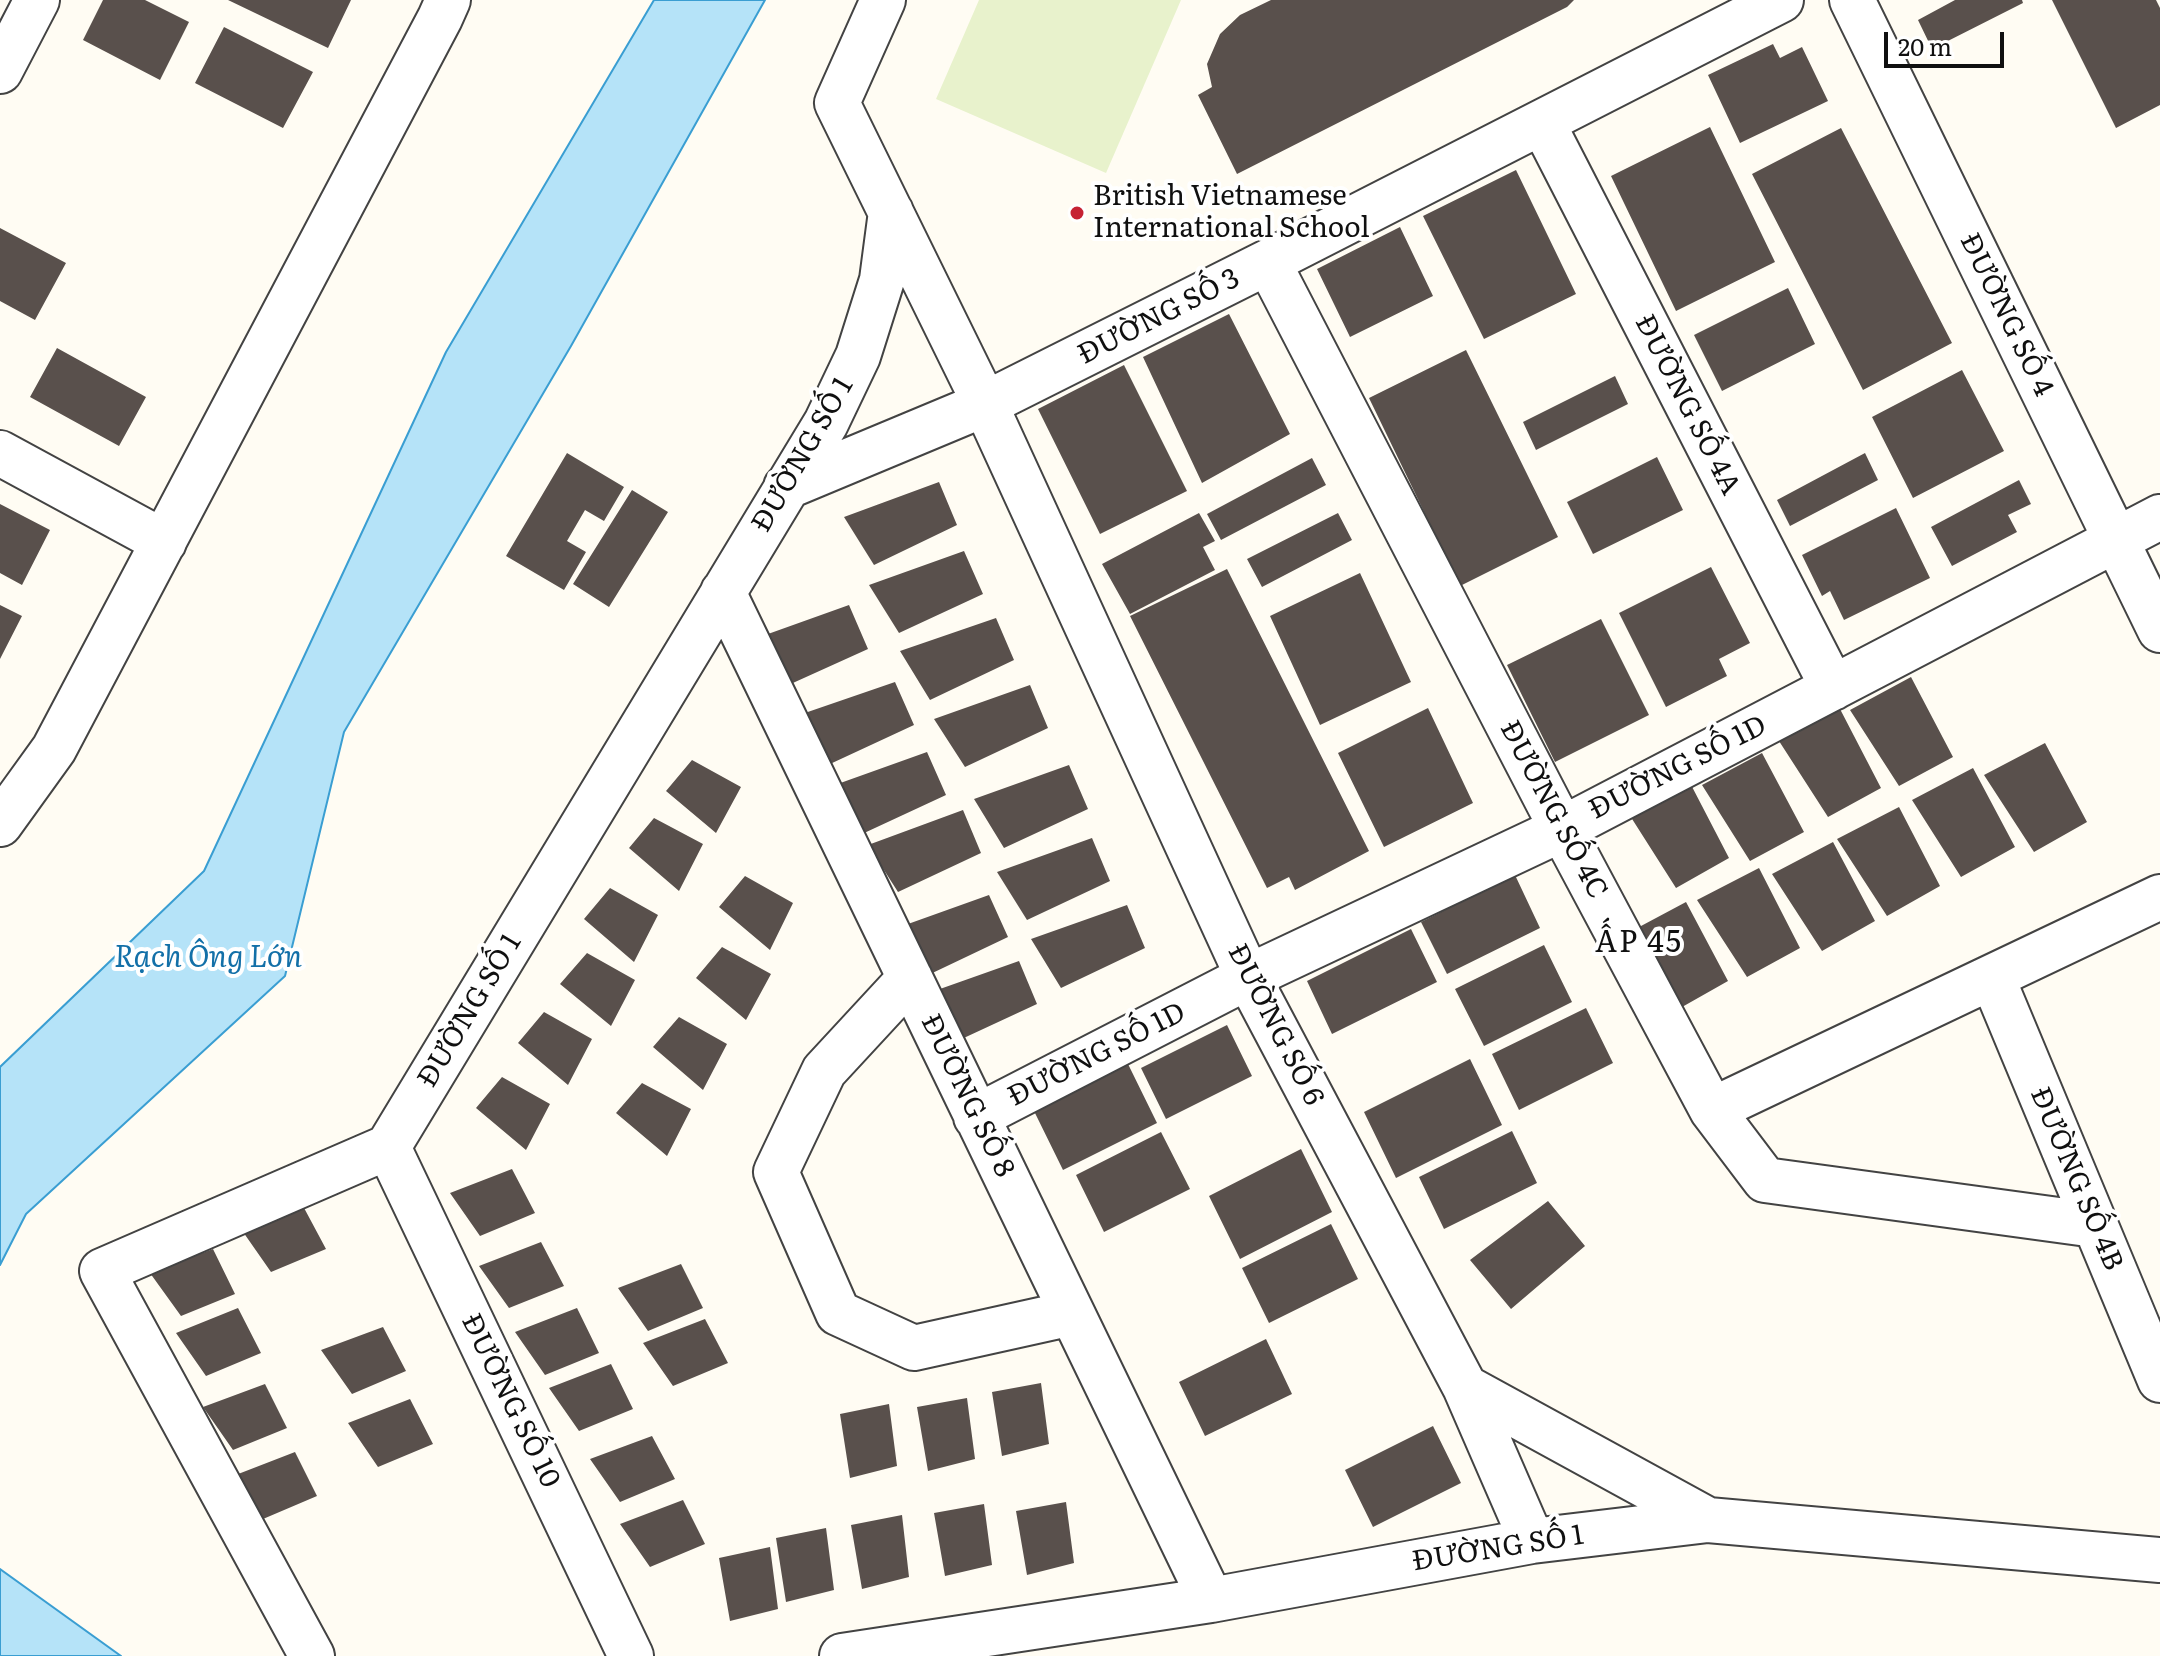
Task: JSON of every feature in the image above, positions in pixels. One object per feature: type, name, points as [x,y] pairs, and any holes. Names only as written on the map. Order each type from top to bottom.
[{"type":"street","points":[[4,53],[37,0]]},
{"type":"street","points":[[0,824],[54,749],[448,0]]},
{"type":"street","points":[[883,0],[837,103],[985,404]]},
{"type":"street","name":"ĐƯỜNG SỐ 3","points":[[786,487],[985,404],[1781,0]]},
{"type":"street","name":"ĐƯỜNG SỐ 4","points":[[1852,0],[2160,630]]},
{"type":"street","name":"ĐƯỜNG SỐ 4A","points":[[1542,122],[1833,688]]},
{"type":"street","name":"ĐƯỜNG SỐ 1","points":[[388,1147],[826,423],[858,356],[882,280],[891,212]]},
{"type":"street","name":"ĐƯỜNG SỐ 4C","points":[[1268,262],[1562,829],[1712,1110],[1765,1180],[2095,1225]]},
{"type":"street","name":"ĐƯỜNG SỐ 6","points":[[985,404],[1248,977],[1465,1387],[1532,1541]]},
{"type":"street","points":[[0,453],[164,542]]},
{"type":"street","name":"ĐƯỜNG SỐ 1D","points":[[976,1117],[1248,977],[1562,829],[2160,517]]},
{"type":"street","name":"ĐƯỜNG SỐ 8","points":[[723,592],[1211,1600]]},
{"type":"street","points":[[1712,1110],[2160,897]]},
{"type":"street","name":"ĐƯỜNG SỐ 4B","points":[[1992,977],[2160,1380]]},
{"type":"street","points":[[910,978],[824,1071],[776,1172],[838,1313],[914,1348],[1072,1313]]},
{"type":"street","points":[[312,1656],[102,1271],[388,1147]]},
{"type":"street","name":"ĐƯỜNG SỐ 10","points":[[388,1147],[631,1656]]},
{"type":"street","points":[[1465,1387],[1708,1520]]},
{"type":"street","name":"ĐƯỜNG SỐ 1","points":[[842,1656],[1211,1600],[1532,1541],[1708,1520],[2160,1560]]},
{"type":"green space","points":[[979,0],[1181,0],[1106,173],[936,99]]},
{"type":"water","name":"Rạch Ông Lớn","points":[[654,0],[765,0],[571,346],[344,732],[285,976],[26,1214],[0,1265],[0,1067],[204,871],[446,352]]},
{"type":"water","points":[[0,1569],[121,1656],[0,1656]]},
{"type":"building","points":[[103,0],[145,0],[189,22],[160,80],[83,40]]},
{"type":"building","points":[[228,0],[351,0],[328,48]]},
{"type":"building","points":[[1271,0],[1574,0],[1567,7],[1237,174],[1198,95],[1212,87],[1207,64],[1220,34],[1240,15]]},
{"type":"building","points":[[1955,0],[2022,0],[2023,3],[1932,49],[1918,20]]},
{"type":"building","points":[[2052,0],[2156,0],[2160,8],[2160,105],[2116,128]]},
{"type":"building","points":[[224,27],[313,72],[283,128],[195,83]]},
{"type":"building","points":[[1773,44],[1780,58],[1802,47],[1828,101],[1740,143],[1708,75]]},
{"type":"building","points":[[1710,127],[1775,262],[1676,311],[1611,176]]},
{"type":"building","points":[[1841,128],[1952,343],[1863,390],[1752,174]]},
{"type":"building","points":[[1516,170],[1576,294],[1484,339],[1423,216]]},
{"type":"building","points":[[1400,227],[1433,296],[1350,337],[1317,269]]},
{"type":"building","points":[[0,228],[66,263],[35,320],[0,301]]},
{"type":"building","points":[[1788,288],[1815,344],[1722,391],[1694,335]]},
{"type":"building","points":[[1229,314],[1290,434],[1202,483],[1143,357]]},
{"type":"building","points":[[57,348],[146,397],[119,446],[30,397]]},
{"type":"building","points":[[1466,350],[1558,537],[1460,586],[1369,398]]},
{"type":"building","points":[[1124,365],[1187,491],[1100,534],[1038,409]]},
{"type":"building","points":[[1962,370],[2004,451],[1913,498],[1872,417]]},
{"type":"building","points":[[1615,376],[1628,404],[1536,450],[1523,422]]},
{"type":"building","points":[[567,453],[624,487],[604,521],[585,510],[567,541],[586,552],[564,590],[506,556]]},
{"type":"building","points":[[1865,453],[1878,480],[1790,526],[1777,500]]},
{"type":"building","points":[[1657,457],[1683,510],[1593,554],[1567,502]]},
{"type":"building","points":[[1312,458],[1326,485],[1221,540],[1207,514]]},
{"type":"building","points":[[2019,480],[2031,504],[2008,515],[2017,532],[1952,566],[1931,527]]},
{"type":"building","points":[[939,482],[957,525],[874,565],[844,517]]},
{"type":"building","points":[[632,490],[668,512],[609,607],[573,584]]},
{"type":"building","points":[[0,504],[50,530],[22,585],[0,573]]},
{"type":"building","points":[[1896,508],[1930,578],[1844,620],[1830,591],[1822,596],[1802,555]]},
{"type":"building","points":[[1199,513],[1215,541],[1203,547],[1215,570],[1130,614],[1102,564]]},
{"type":"building","points":[[1338,513],[1352,540],[1262,587],[1247,559]]},
{"type":"building","points":[[964,551],[983,594],[899,633],[869,585]]},
{"type":"building","points":[[1711,567],[1750,643],[1719,659],[1727,676],[1666,707],[1619,613]]},
{"type":"building","points":[[1227,569],[1369,851],[1295,890],[1289,877],[1267,888],[1130,616]]},
{"type":"building","points":[[1360,573],[1411,682],[1320,725],[1270,616]]},
{"type":"building","points":[[0,605],[22,616],[0,659]]},
{"type":"building","points":[[849,605],[868,649],[784,687],[754,639]]},
{"type":"building","points":[[996,618],[1014,660],[930,700],[900,651]]},
{"type":"building","points":[[1601,619],[1649,715],[1555,762],[1507,665]]},
{"type":"building","points":[[1911,677],[1953,757],[1899,786],[1850,710]]},
{"type":"building","points":[[895,682],[914,725],[830,764],[799,715]]},
{"type":"building","points":[[1030,685],[1048,728],[965,767],[934,719]]},
{"type":"building","points":[[1428,708],[1473,803],[1384,847],[1338,753]]},
{"type":"building","points":[[1840,709],[1881,788],[1828,817],[1779,741]]},
{"type":"building","points":[[2045,743],[2087,822],[2034,852],[1984,775]]},
{"type":"building","points":[[927,752],[946,795],[862,834],[832,786]]},
{"type":"building","points":[[1762,753],[1804,832],[1750,861],[1702,785]]},
{"type":"building","points":[[692,760],[741,787],[716,833],[666,791]]},
{"type":"building","points":[[1069,765],[1088,809],[1004,848],[974,799]]},
{"type":"building","points":[[1973,768],[2015,847],[1961,877],[1912,800]]},
{"type":"building","points":[[1688,779],[1729,858],[1676,888],[1627,811]]},
{"type":"building","points":[[1899,807],[1940,886],[1887,916],[1837,839]]},
{"type":"building","points":[[963,810],[981,853],[898,892],[868,845]]},
{"type":"building","points":[[654,818],[703,844],[679,891],[629,848]]},
{"type":"building","points":[[1092,838],[1110,881],[1027,920],[997,872]]},
{"type":"building","points":[[1833,842],[1875,921],[1822,951],[1772,874]]},
{"type":"building","points":[[1759,868],[1800,948],[1747,977],[1697,900]]},
{"type":"building","points":[[1515,875],[1540,928],[1447,974],[1421,922]]},
{"type":"building","points":[[745,876],[793,903],[770,950],[719,907]]},
{"type":"building","points":[[610,888],[658,915],[634,962],[584,919]]},
{"type":"building","points":[[989,895],[1008,937],[924,977],[894,929]]},
{"type":"building","points":[[1686,902],[1728,981],[1675,1011],[1626,934]]},
{"type":"building","points":[[1127,905],[1145,948],[1061,988],[1031,939]]},
{"type":"building","points":[[1411,929],[1437,982],[1332,1034],[1307,981]]},
{"type":"building","points":[[1544,945],[1572,1002],[1484,1046],[1455,989]]},
{"type":"building","points":[[722,947],[771,974],[746,1020],[696,978]]},
{"type":"building","points":[[587,953],[635,980],[611,1026],[560,984]]},
{"type":"building","points":[[1019,961],[1037,1004],[953,1043],[923,995]]},
{"type":"building","points":[[1586,1008],[1613,1063],[1519,1110],[1492,1054]]},
{"type":"building","points":[[544,1012],[592,1039],[568,1085],[518,1043]]},
{"type":"building","points":[[679,1017],[727,1044],[703,1090],[653,1047]]},
{"type":"building","points":[[1227,1025],[1252,1076],[1166,1119],[1141,1068]]},
{"type":"building","points":[[1470,1059],[1502,1125],[1396,1178],[1364,1112]]},
{"type":"building","points":[[1128,1064],[1157,1123],[1063,1170],[1034,1111]]},
{"type":"building","points":[[502,1077],[550,1104],[526,1150],[476,1108]]},
{"type":"building","points":[[642,1083],[691,1109],[667,1156],[616,1113]]},
{"type":"building","points":[[1512,1131],[1537,1183],[1444,1229],[1419,1177]]},
{"type":"building","points":[[1161,1132],[1190,1189],[1104,1232],[1076,1175]]},
{"type":"building","points":[[1301,1149],[1332,1212],[1240,1259],[1209,1196]]},
{"type":"building","points":[[512,1169],[535,1213],[480,1236],[450,1193]]},
{"type":"building","points":[[1548,1201],[1585,1246],[1511,1309],[1470,1260]]},
{"type":"building","points":[[303,1206],[326,1249],[271,1272],[241,1229]]},
{"type":"building","points":[[1331,1224],[1358,1279],[1269,1323],[1242,1268]]},
{"type":"building","points":[[541,1242],[564,1286],[509,1308],[479,1266]]},
{"type":"building","points":[[213,1249],[235,1294],[181,1316],[150,1273]]},
{"type":"building","points":[[681,1264],[703,1308],[648,1331],[618,1288]]},
{"type":"building","points":[[238,1308],[261,1353],[206,1376],[176,1333]]},
{"type":"building","points":[[577,1308],[599,1353],[545,1375],[515,1332]]},
{"type":"building","points":[[705,1319],[728,1363],[673,1386],[643,1343]]},
{"type":"building","points":[[383,1327],[406,1371],[352,1394],[321,1350]]},
{"type":"building","points":[[1266,1339],[1292,1394],[1205,1436],[1179,1382]]},
{"type":"building","points":[[611,1364],[633,1409],[579,1431],[549,1388]]},
{"type":"building","points":[[1041,1383],[1049,1444],[1002,1456],[992,1392]]},
{"type":"building","points":[[265,1384],[287,1428],[233,1450],[203,1407]]},
{"type":"building","points":[[967,1398],[975,1459],[928,1471],[917,1407]]},
{"type":"building","points":[[410,1399],[433,1444],[378,1467],[348,1423]]},
{"type":"building","points":[[889,1404],[897,1466],[850,1478],[840,1414]]},
{"type":"building","points":[[1433,1426],[1461,1483],[1373,1527],[1345,1470]]},
{"type":"building","points":[[652,1436],[675,1479],[620,1502],[590,1459]]},
{"type":"building","points":[[295,1452],[317,1496],[263,1519],[233,1476]]},
{"type":"building","points":[[683,1500],[705,1544],[650,1567],[620,1524]]},
{"type":"building","points":[[1066,1502],[1074,1563],[1027,1575],[1016,1511]]},
{"type":"building","points":[[984,1504],[992,1565],[945,1576],[934,1513]]},
{"type":"building","points":[[902,1515],[909,1577],[862,1589],[851,1525]]},
{"type":"building","points":[[826,1528],[834,1590],[786,1602],[776,1538]]},
{"type":"building","points":[[770,1547],[778,1609],[730,1621],[719,1558]]},
{"type":"place","name":"British Vietnamese International School","points":[[1077,213]]},
{"type":"district","name":"ẤP 45","points":[[1639,943]]}]
